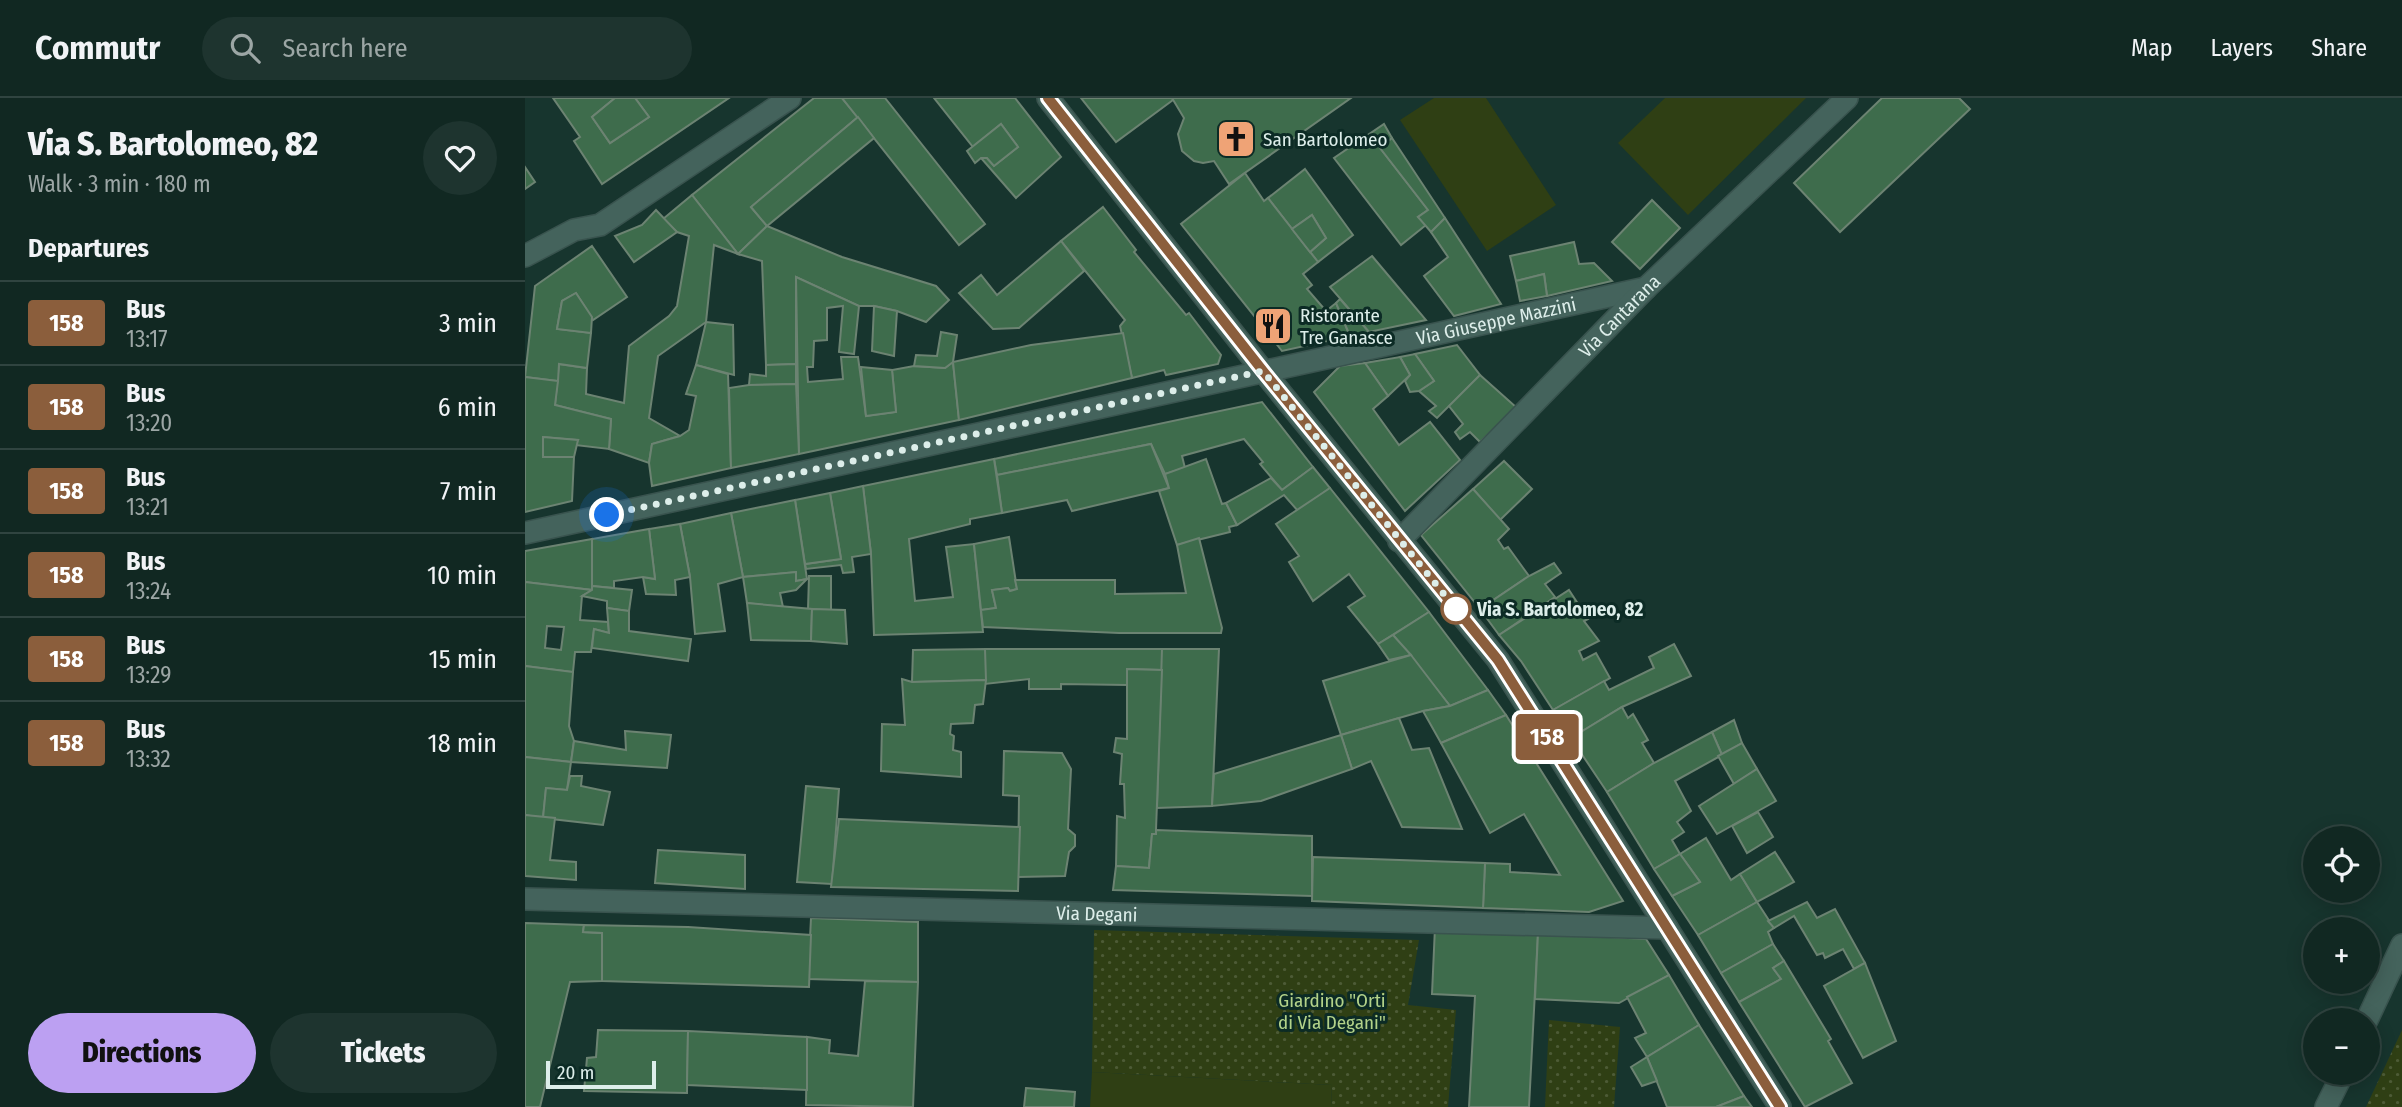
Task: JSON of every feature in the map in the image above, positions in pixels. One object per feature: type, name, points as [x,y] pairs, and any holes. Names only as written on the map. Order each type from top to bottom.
[{"type":"street","points":[[525,256],[574,230],[600,225],[790,98]]},
{"type":"street","points":[[1048,98],[1399,541],[1498,660],[1780,1107]]},
{"type":"street","name":"Via Cantarana","points":[[1399,541],[1646,288],[1847,98]]},
{"type":"street","name":"Via Giuseppe Mazzini","points":[[525,533],[1646,288]]},
{"type":"street","name":"Via Degani","points":[[525,899],[1668,928]]},
{"type":"street","points":[[2373,1008],[2402,946]]},
{"type":"street","points":[[2326,1107],[2337,1085]]},
{"type":"green space","points":[[1434,98],[1486,98],[1556,205],[1487,251],[1400,120]]},
{"type":"green space","points":[[1665,98],[1806,98],[1688,215],[1618,143]]},
{"type":"green space","name":"Giardino \"Orti di Via Degani\"","points":[[1094,930],[1419,940],[1408,1005],[1456,1010],[1448,1107],[1331,1107],[1332,1085],[1092,1072]]},
{"type":"green space","points":[[1549,1020],[1620,1027],[1614,1107],[1545,1107]]},
{"type":"green space","points":[[2402,1030],[2402,1107],[2366,1107],[2376,1085],[2380,1085],[2380,1077]]},
{"type":"green space","points":[[1092,1072],[1332,1085],[1331,1107],[1090,1107]]},
{"type":"building","points":[[553,98],[615,98],[592,117],[610,143],[649,117],[635,98],[729,98],[602,184],[574,141],[580,137]]},
{"type":"building","points":[[615,98],[635,98],[649,117],[610,143],[592,117]]},
{"type":"building","points":[[814,98],[842,98],[858,117],[751,207],[767,226],[738,254],[692,195]]},
{"type":"building","points":[[842,98],[885,98],[985,224],[959,245]]},
{"type":"building","points":[[934,98],[1015,98],[1061,157],[1016,198],[981,158],[987,158],[994,166],[1018,147],[1001,124],[973,147]]},
{"type":"building","points":[[1081,98],[1172,98],[1173,100],[1116,142]]},
{"type":"building","name":"San Bartolomeo","points":[[1172,98],[1351,98],[1229,184],[1214,161],[1194,161],[1182,151],[1178,134],[1184,118]]},
{"type":"building","points":[[1882,98],[1959,98],[1970,109],[1840,232],[1794,183]]},
{"type":"building","points":[[858,117],[874,138],[767,226],[751,207]]},
{"type":"building","points":[[1001,124],[1018,147],[994,166],[987,158],[981,158],[975,163],[967,151]]},
{"type":"building","points":[[1384,124],[1392,138],[1380,148],[1428,210],[1418,217],[1426,225],[1401,245],[1334,158]]},
{"type":"building","points":[[1392,138],[1445,218],[1431,232],[1418,217],[1428,210],[1380,148]]},
{"type":"building","points":[[525,167],[535,182],[525,189]]},
{"type":"building","points":[[1305,169],[1353,235],[1318,262],[1310,252],[1326,238],[1312,215],[1292,229],[1268,198]]},
{"type":"building","points":[[1245,173],[1264,201],[1268,198],[1318,262],[1303,274],[1312,285],[1307,289],[1326,311],[1336,303],[1350,336],[1282,351],[1181,224]]},
{"type":"building","points":[[692,195],[738,254],[714,245],[706,322],[658,356],[649,418],[680,436],[652,444],[649,463],[609,449],[611,419],[555,405],[559,364],[587,368],[586,394],[624,403],[629,346],[669,316],[677,306],[689,236],[677,232],[663,219]]},
{"type":"building","points":[[1652,200],[1680,228],[1640,269],[1612,242]]},
{"type":"building","points":[[1103,207],[1136,250],[1134,252],[1186,315],[1189,313],[1221,355],[1218,364],[1166,375],[1164,370],[1132,378],[1120,326],[1125,320],[1061,241]]},
{"type":"building","points":[[656,210],[677,232],[634,262],[615,236],[642,225]]},
{"type":"building","points":[[1312,215],[1326,238],[1310,252],[1292,229]]},
{"type":"building","points":[[1445,218],[1501,304],[1454,316],[1424,276],[1448,257],[1431,232]]},
{"type":"building","points":[[767,226],[842,257],[936,286],[949,300],[926,322],[897,311],[859,306],[796,277],[796,364],[766,365],[762,261],[738,254]]},
{"type":"building","points":[[1061,241],[1084,271],[1019,328],[993,329],[959,293],[981,275],[997,295]]},
{"type":"building","points":[[1574,242],[1579,264],[1594,263],[1612,281],[1547,296],[1544,274],[1516,281],[1510,256]]},
{"type":"building","points":[[592,246],[627,297],[593,320],[576,293],[562,301],[557,329],[591,333],[587,368],[559,364],[558,381],[525,377],[535,286]]},
{"type":"building","points":[[1372,256],[1426,320],[1369,332],[1330,287]]},
{"type":"building","points":[[1544,274],[1547,296],[1520,301],[1516,281]]},
{"type":"building","points":[[796,277],[859,306],[854,354],[839,352],[843,306],[827,308],[827,340],[814,341],[813,367],[807,367],[808,382],[843,379],[841,357],[858,357],[866,416],[896,412],[892,370],[914,366],[945,368],[953,362],[959,420],[799,454]]},
{"type":"building","points":[[576,293],[592,317],[591,333],[557,329],[562,301]]},
{"type":"building","points":[[1340,299],[1369,332],[1350,336],[1336,303]]},
{"type":"building","points":[[874,306],[897,311],[894,356],[872,351]]},
{"type":"building","points":[[706,322],[733,325],[734,375],[696,365]]},
{"type":"building","points":[[941,332],[957,335],[953,362],[945,368],[914,366],[916,355],[937,356]]},
{"type":"building","points":[[1123,333],[1132,378],[959,420],[953,362],[1031,345]]},
{"type":"building","points":[[1457,345],[1480,375],[1437,418],[1429,411],[1436,406],[1419,391],[1434,381],[1415,354]]},
{"type":"building","points":[[1415,354],[1434,381],[1419,391],[1410,392],[1405,381],[1410,375],[1400,357]]},
{"type":"building","points":[[1400,357],[1410,375],[1388,396],[1365,363]]},
{"type":"building","points":[[1365,363],[1388,396],[1373,409],[1399,445],[1430,422],[1460,460],[1405,511],[1314,392],[1340,366]]},
{"type":"building","points":[[796,364],[796,384],[749,385],[750,374],[766,376],[766,365]]},
{"type":"building","points":[[696,365],[728,374],[731,468],[652,486],[649,463],[652,444],[680,436],[689,430],[696,396],[686,394]]},
{"type":"building","points":[[861,367],[892,370],[896,412],[866,416]]},
{"type":"building","points":[[1480,375],[1517,408],[1480,442],[1470,432],[1460,439],[1455,432],[1463,424],[1449,406]]},
{"type":"building","points":[[525,377],[558,381],[555,405],[611,419],[609,449],[575,445],[578,440],[543,437],[543,457],[574,457],[572,501],[525,512]]},
{"type":"building","points":[[796,384],[799,454],[731,468],[729,388]]},
{"type":"building","points":[[1262,402],[1313,467],[1282,490],[1260,464],[1263,462],[1244,439],[1182,456],[1185,468],[1165,474],[1151,444],[997,475],[994,459]]},
{"type":"building","points":[[543,437],[578,440],[574,457],[543,457]]},
{"type":"building","points":[[1151,444],[1169,488],[1072,511],[1067,500],[1002,513],[997,475]]},
{"type":"building","points":[[994,459],[1002,513],[970,519],[970,524],[909,539],[915,601],[953,597],[946,547],[974,544],[983,632],[874,635],[871,554],[863,486]]},
{"type":"building","points":[[1206,459],[1222,504],[1226,503],[1237,525],[1229,527],[1230,532],[1177,545],[1159,491],[1169,488],[1165,474]]},
{"type":"building","points":[[1504,461],[1532,489],[1500,520],[1473,489]]},
{"type":"building","points":[[1313,467],[1330,488],[1298,511],[1284,495],[1237,525],[1226,503],[1271,478],[1282,490]]},
{"type":"building","points":[[863,486],[871,554],[852,557],[854,572],[843,573],[841,565],[806,569],[805,564],[841,559],[830,493]]},
{"type":"building","points":[[1330,488],[1429,612],[1378,644],[1348,607],[1365,596],[1349,574],[1313,601],[1289,562],[1299,556],[1276,524]]},
{"type":"building","points":[[1473,489],[1509,529],[1498,540],[1504,549],[1508,547],[1529,576],[1480,609],[1421,535]]},
{"type":"building","points":[[830,493],[841,559],[805,564],[795,500]]},
{"type":"building","points":[[795,500],[807,579],[796,581],[796,572],[743,577],[731,513]]},
{"type":"building","points":[[731,513],[743,577],[718,584],[725,631],[695,634],[690,577],[680,524]]},
{"type":"building","points":[[680,524],[690,577],[675,580],[676,595],[646,594],[643,577],[655,579],[649,529]]},
{"type":"building","points":[[649,529],[655,579],[643,577],[614,581],[614,588],[592,586],[592,539]]},
{"type":"building","points":[[1009,537],[1017,589],[992,590],[996,608],[981,610],[974,544]]},
{"type":"building","points":[[1199,538],[1222,628],[1221,633],[1119,633],[983,627],[981,610],[996,608],[992,590],[1017,589],[1015,580],[1115,580],[1115,594],[1186,593],[1177,545]]},
{"type":"building","points":[[592,539],[592,590],[525,582],[525,551]]},
{"type":"building","points":[[1554,563],[1561,573],[1545,584],[1555,597],[1499,635],[1480,609],[1529,576]]},
{"type":"building","points":[[796,572],[796,581],[807,579],[796,590],[780,593],[783,607],[747,603],[743,577]]},
{"type":"building","points":[[809,576],[831,576],[831,610],[808,609]]},
{"type":"building","points":[[525,582],[592,590],[582,596],[580,620],[608,622],[609,633],[594,629],[591,652],[575,652],[573,672],[525,666]],"holes":[[[547,626],[564,627],[561,650],[545,648]]]},
{"type":"building","points":[[592,586],[632,590],[629,611],[607,608],[607,601],[582,596],[592,590]]},
{"type":"building","points":[[1569,590],[1588,619],[1584,621],[1599,641],[1579,651],[1583,660],[1596,653],[1610,678],[1553,710],[1521,661],[1499,635]]},
{"type":"building","points":[[747,603],[812,609],[811,641],[751,640]]},
{"type":"building","points":[[607,608],[629,611],[629,631],[691,639],[688,661],[592,648],[594,629],[609,633]]},
{"type":"building","points":[[812,609],[845,610],[847,644],[811,641]]},
{"type":"building","points":[[1429,612],[1488,690],[1450,706],[1393,635]]},
{"type":"building","points":[[1393,635],[1411,655],[1389,660],[1378,644]]},
{"type":"building","points":[[1674,644],[1691,676],[1622,707],[1571,738],[1553,710],[1604,681],[1609,690],[1654,668],[1649,657]]},
{"type":"building","points":[[985,649],[1162,649],[1162,670],[1127,669],[1127,685],[1061,684],[1061,689],[1029,689],[1029,679],[985,684]]},
{"type":"building","points":[[985,649],[986,680],[912,682],[913,650]]},
{"type":"building","points":[[1162,649],[1219,649],[1212,806],[1157,808]]},
{"type":"building","points":[[1411,655],[1450,706],[1423,711],[1341,735],[1323,681]]},
{"type":"building","points":[[525,666],[573,672],[569,726],[574,741],[571,762],[525,757]]},
{"type":"building","points":[[1127,669],[1162,670],[1156,834],[1152,834],[1149,868],[1116,866],[1117,816],[1125,818],[1124,784],[1120,784],[1122,754],[1114,752],[1116,738],[1127,739]]},
{"type":"building","points":[[902,679],[912,682],[986,680],[983,704],[975,705],[973,723],[951,724],[953,750],[961,752],[961,777],[881,771],[882,724],[905,725]]},
{"type":"building","points":[[1488,690],[1506,715],[1441,743],[1423,711],[1450,706]]},
{"type":"building","points":[[1622,707],[1628,718],[1633,714],[1648,740],[1642,743],[1654,763],[1607,792],[1571,738]]},
{"type":"building","points":[[1506,715],[1623,901],[1589,912],[1483,908],[1485,863],[1510,864],[1510,872],[1560,875],[1524,814],[1490,833],[1441,743]]},
{"type":"building","points":[[1399,718],[1412,750],[1429,748],[1462,829],[1402,827],[1371,761],[1352,769],[1341,735]]},
{"type":"building","points":[[1734,720],[1742,743],[1722,755],[1712,732]]},
{"type":"building","points":[[625,731],[671,735],[667,768],[571,762],[574,741],[626,750]]},
{"type":"building","points":[[1712,732],[1722,755],[1675,781],[1691,811],[1677,822],[1684,832],[1672,840],[1680,854],[1654,869],[1607,792]]},
{"type":"building","points":[[1341,735],[1352,769],[1261,801],[1212,806],[1214,774]]},
{"type":"building","points":[[1742,743],[1757,769],[1734,784],[1718,756]]},
{"type":"building","points":[[1004,751],[1062,753],[1071,769],[1068,829],[1075,835],[1075,846],[1069,852],[1065,876],[1018,877],[1019,796],[1003,795]]},
{"type":"building","points":[[525,757],[571,762],[567,790],[546,788],[543,818],[525,815]]},
{"type":"building","points":[[1757,769],[1776,801],[1717,834],[1699,806]]},
{"type":"building","points":[[570,776],[582,776],[581,786],[610,792],[603,825],[543,818],[546,788],[567,790]]},
{"type":"building","points":[[806,786],[839,789],[832,884],[797,882]]},
{"type":"building","points":[[1758,812],[1773,837],[1747,853],[1732,826]]},
{"type":"building","points":[[525,815],[555,818],[550,860],[576,862],[576,880],[525,876]]},
{"type":"building","points":[[839,819],[1020,827],[1018,891],[831,887]]},
{"type":"building","points":[[1156,830],[1312,836],[1312,896],[1113,890],[1116,866],[1149,868],[1152,834],[1156,834]]},
{"type":"building","points":[[1706,838],[1731,880],[1740,874],[1757,902],[1698,935],[1672,896],[1700,882],[1680,854]]},
{"type":"building","points":[[658,850],[745,855],[745,889],[655,883]]},
{"type":"building","points":[[1775,852],[1794,882],[1757,902],[1740,874]]},
{"type":"building","points":[[1680,854],[1700,882],[1672,896],[1654,869]]},
{"type":"building","points":[[1313,857],[1485,863],[1483,908],[1312,901]]},
{"type":"building","points":[[1757,902],[1774,928],[1768,932],[1773,944],[1721,973],[1698,935]]},
{"type":"building","points":[[1807,902],[1817,918],[1835,909],[1865,963],[1854,969],[1843,949],[1825,958],[1823,953],[1817,955],[1794,916],[1774,928],[1768,921]]},
{"type":"building","points":[[811,918],[918,922],[918,982],[808,979]]},
{"type":"building","points":[[525,923],[584,925],[583,932],[602,933],[602,981],[570,982],[540,1107],[525,1107]]},
{"type":"building","points":[[584,925],[688,927],[811,935],[809,987],[602,981],[602,933],[583,932]]},
{"type":"building","points":[[1435,927],[1538,933],[1529,1107],[1469,1107],[1475,996],[1432,994]]},
{"type":"building","points":[[1538,933],[1646,939],[1669,975],[1619,1003],[1535,999]]},
{"type":"building","points":[[1773,944],[1784,961],[1773,968],[1781,979],[1739,1002],[1721,973]]},
{"type":"building","points":[[1784,961],[1831,1039],[1828,1041],[1852,1083],[1805,1107],[1739,1002],[1781,979],[1773,968]]},
{"type":"building","points":[[1865,963],[1896,1041],[1863,1058],[1824,986]]},
{"type":"building","points":[[1669,975],[1699,1025],[1647,1057],[1635,1038],[1646,1033],[1627,997]]},
{"type":"building","points":[[865,981],[918,982],[913,1107],[806,1105],[807,1037],[830,1040],[829,1053],[858,1056]]},
{"type":"building","points":[[1699,1025],[1744,1096],[1716,1107],[1667,1107],[1647,1057]]},
{"type":"building","points":[[598,1030],[688,1031],[687,1093],[584,1091],[587,1058],[596,1057]]},
{"type":"building","points":[[688,1031],[807,1037],[807,1090],[687,1085]]},
{"type":"building","points":[[1647,1057],[1657,1081],[1642,1086],[1631,1067]]},
{"type":"building","points":[[1026,1088],[1075,1092],[1074,1107],[1024,1107]]},
{"type":"building","points":[[1744,1096],[1752,1107],[1716,1107]]},
{"type":"bus line","name":"158","points":[[1048,98],[1399,541],[1498,660],[1780,1107]]},
{"type":"place","name":"San Bartolomeo","points":[[1236,139]]},
{"type":"place","name":"Ristorante Tre Ganasce","points":[[1273,326]]},
{"type":"place","name":"Via S. Bartolomeo, 82","points":[[1456,609]]},
{"type":"route","points":[[607,515],[1263,371],[1456,609]]}]
